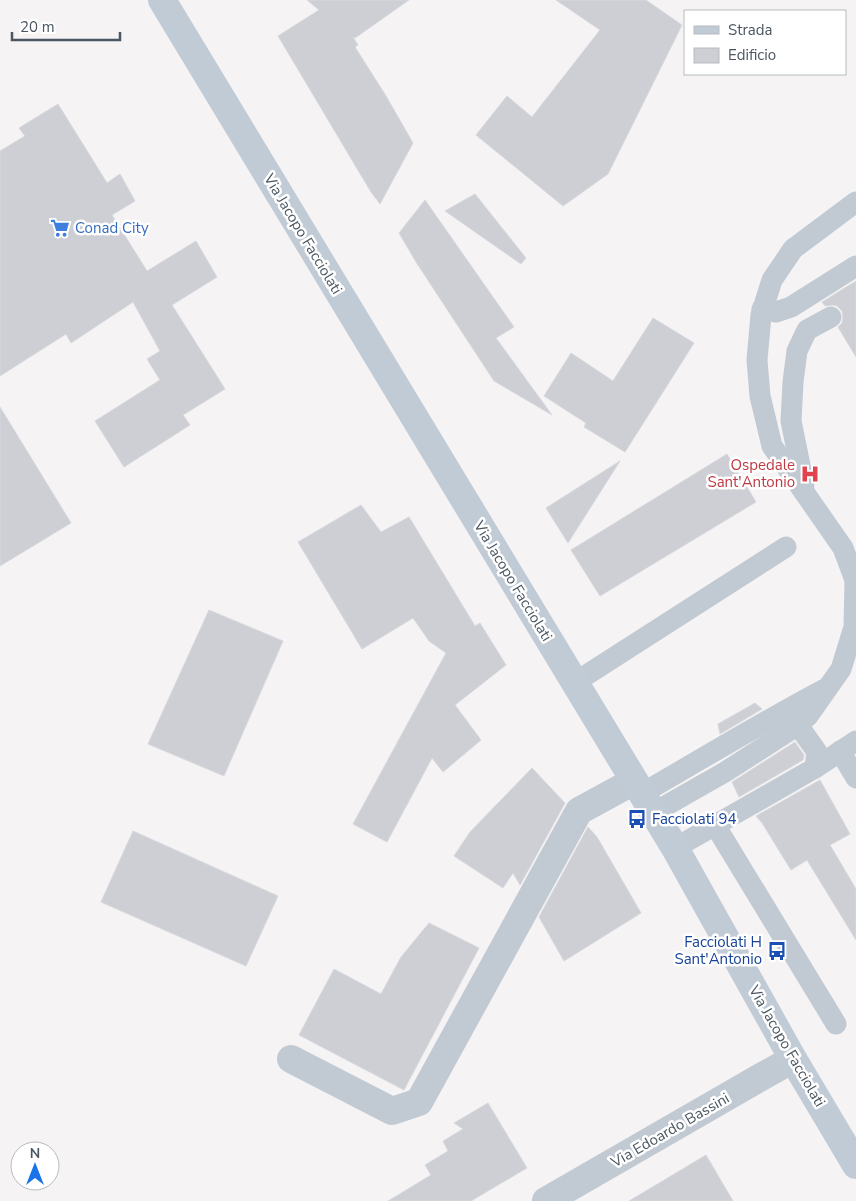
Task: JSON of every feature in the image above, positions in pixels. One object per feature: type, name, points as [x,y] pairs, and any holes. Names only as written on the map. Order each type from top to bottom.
[{"type":"main road","name":"Via Jacopo Facciolati","points":[[162,0],[675,848],[856,1165]]},
{"type":"street","points":[[291,1059],[392,1111],[419,1102],[579,812],[643,796]]},
{"type":"street","name":"Via Edoardo Bassini","points":[[546,1201],[761,1076],[794,1059]]},
{"type":"lane","points":[[643,796],[773,716],[827,688],[849,673],[854,627],[855,580],[843,548],[772,446],[760,396],[756,360],[762,309],[772,280],[793,249],[856,202]]},
{"type":"lane","points":[[762,309],[776,312],[791,307],[856,266]]},
{"type":"lane","points":[[806,495],[791,421],[797,351],[806,330],[831,317]]},
{"type":"lane","points":[[574,683],[786,547]]},
{"type":"lane","points":[[643,796],[725,772],[808,716],[827,688]]},
{"type":"lane","points":[[773,716],[798,724],[817,752],[815,768]]},
{"type":"lane","points":[[675,848],[815,768],[848,746],[856,778]]},
{"type":"lane","points":[[715,825],[836,1024]]},
{"type":"building","points":[[307,0],[409,0],[355,38],[353,37],[358,45],[355,47],[413,143],[380,204],[278,36],[319,10]]},
{"type":"building","points":[[556,0],[646,0],[682,25],[608,174],[563,206],[476,135],[507,96],[532,117],[600,30]]},
{"type":"building","name":"Conad City","points":[[58,104],[107,183],[120,174],[135,201],[112,215],[147,271],[196,241],[217,277],[172,305],[225,389],[183,415],[190,425],[124,467],[95,421],[160,380],[147,359],[160,351],[133,302],[71,343],[66,334],[0,376],[0,151],[25,136],[19,128]]},
{"type":"building","points":[[475,194],[526,258],[521,264],[445,211]]},
{"type":"building","points":[[425,200],[514,327],[496,338],[552,415],[494,381],[416,262],[399,233]]},
{"type":"building","points":[[856,281],[856,357],[838,327],[842,323],[842,311],[837,306],[825,306],[822,302]]},
{"type":"building","points":[[653,318],[694,343],[625,452],[584,427],[586,423],[544,396],[571,353],[613,381]]},
{"type":"building","points":[[0,407],[71,523],[0,566]]},
{"type":"building","points":[[727,454],[756,502],[600,596],[571,550]]},
{"type":"building","points":[[620,461],[568,543],[546,508]]},
{"type":"building","points":[[361,505],[381,532],[409,517],[475,626],[480,623],[506,665],[455,705],[481,740],[443,772],[432,758],[387,842],[353,824],[446,653],[429,641],[413,618],[362,649],[298,542]]},
{"type":"building","points":[[209,610],[283,641],[224,776],[148,744]]},
{"type":"building","points":[[755,703],[762,709],[720,734],[718,724]]},
{"type":"building","points":[[795,742],[804,755],[803,760],[739,797],[732,782]]},
{"type":"building","points":[[532,768],[565,803],[520,885],[513,873],[503,888],[454,856],[470,832]]},
{"type":"building","points":[[820,780],[850,834],[830,845],[856,889],[856,940],[807,860],[791,870],[756,816]]},
{"type":"building","points":[[588,827],[597,837],[641,913],[564,961],[539,917]]},
{"type":"building","points":[[133,831],[278,896],[246,966],[101,902]]},
{"type":"building","points":[[429,923],[479,948],[404,1090],[299,1035],[334,969],[381,994],[401,957]]},
{"type":"building","points":[[488,1103],[527,1168],[471,1201],[388,1201],[431,1175],[425,1165],[448,1151],[443,1141],[463,1129],[454,1123]]},
{"type":"building","points":[[706,1155],[733,1201],[629,1201]]},
{"type":"place","name":"Conad City","points":[[60,228]]},
{"type":"place","name":"Ospedale Sant'Antonio","points":[[810,474]]},
{"type":"place","name":"Facciolati 94","points":[[637,819]]},
{"type":"place","name":"Facciolati H Sant'Antonio","points":[[777,951]]}]
